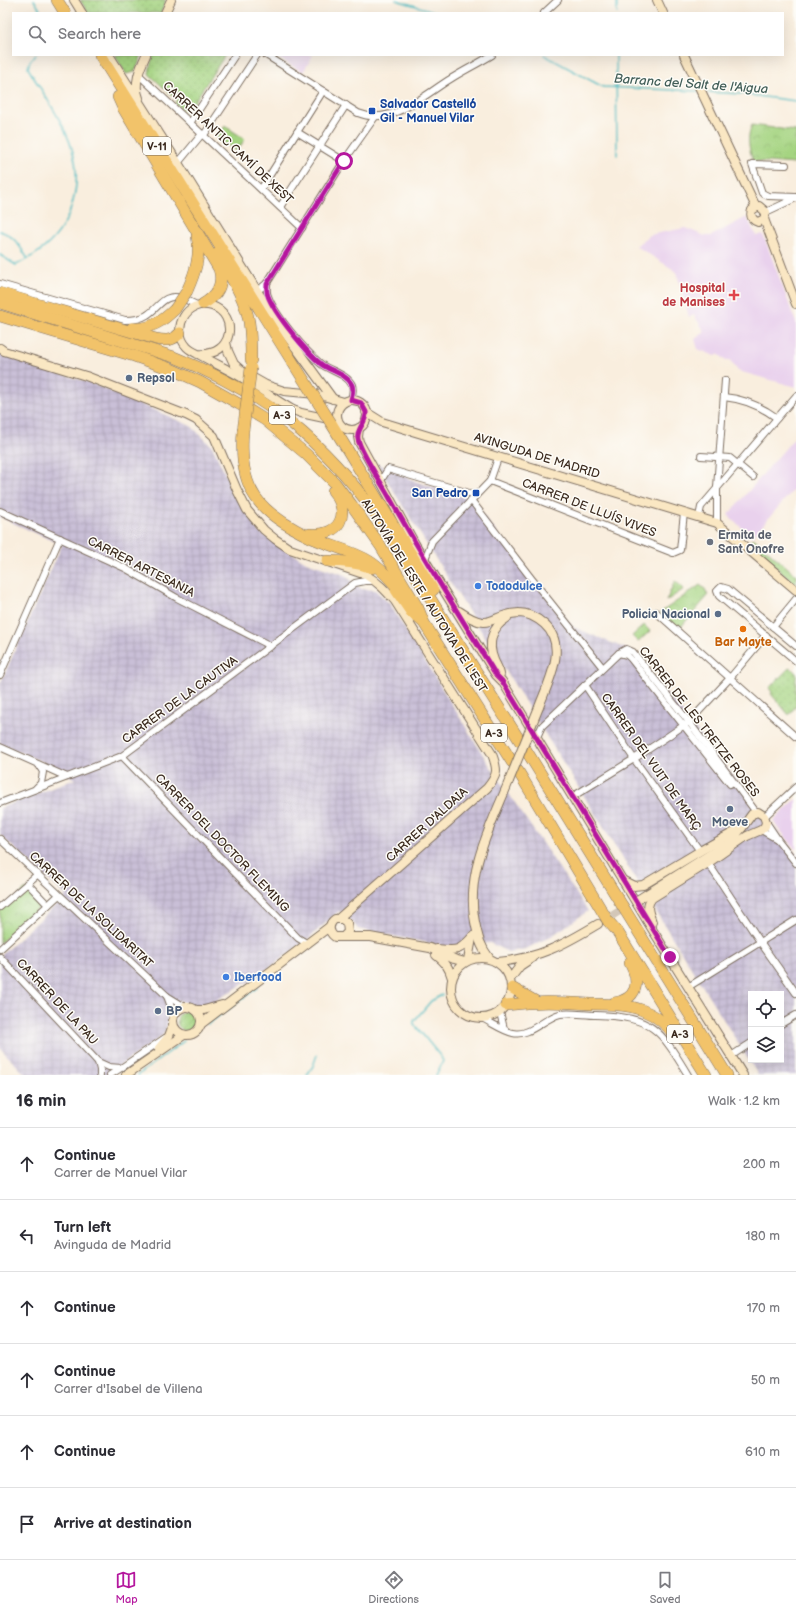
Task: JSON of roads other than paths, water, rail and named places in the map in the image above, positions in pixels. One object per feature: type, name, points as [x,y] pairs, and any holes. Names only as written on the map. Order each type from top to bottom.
[{"type":"highway","points":[[57,0],[64,12]]},
{"type":"highway","points":[[66,0],[73,12]]},
{"type":"highway","name":"V-11","points":[[93,56],[129,113],[199,231]]},
{"type":"highway","name":"V-11","points":[[101,56],[214,238]]},
{"type":"highway","points":[[199,231],[239,291],[249,321],[251,364]]},
{"type":"highway","points":[[80,316],[121,326],[143,328],[161,322],[180,311],[197,266],[199,254],[199,231]]},
{"type":"highway","points":[[199,231],[219,269],[221,276],[218,292],[213,298],[200,305]]},
{"type":"highway","points":[[214,238],[217,246],[242,288],[250,309],[254,336],[242,457],[245,474],[252,490],[262,506],[288,527],[370,561],[399,589],[414,615]]},
{"type":"highway","points":[[214,238],[307,385],[334,422],[464,642],[467,655]]},
{"type":"highway","points":[[0,293],[164,340],[173,339],[180,333]]},
{"type":"highway","name":"AUTOVÍA DEL ESTE / AUTOVIA DE L'EST","points":[[0,303],[174,357],[200,367],[241,388],[292,423],[332,459],[367,500],[467,655],[727,1075]]},
{"type":"highway","name":"AUTOVÍA DEL ESTE / AUTOVIA DE L'EST","points":[[0,316],[134,356],[200,382],[239,404],[270,424],[306,454],[335,483],[365,523],[418,608],[424,623],[515,767],[603,923],[616,931],[706,1075]]},
{"type":"highway","points":[[303,533],[325,534],[336,528],[340,522],[342,514],[340,500],[329,485],[324,473]]},
{"type":"highway","points":[[327,561],[349,562],[371,567],[390,583],[411,612],[424,623]]},
{"type":"highway","points":[[603,923],[612,934],[632,968],[636,983],[633,994],[628,998],[622,1002],[609,1004]]},
{"type":"highway","points":[[511,984],[534,1001]]},
{"type":"highway","points":[[503,1008],[534,1001],[609,1004],[640,1009],[658,1018],[674,1034],[700,1075]]},
{"type":"street","points":[[74,0],[81,12]]},
{"type":"street","points":[[165,12],[170,0]]},
{"type":"street","points":[[545,12],[558,0]]},
{"type":"street","points":[[657,0],[663,12]]},
{"type":"street","points":[[110,56],[274,318],[333,398]]},
{"type":"street","points":[[144,109],[136,92],[138,74],[146,56]]},
{"type":"street","points":[[190,123],[234,56]]},
{"type":"street","points":[[178,163],[203,134],[256,56]]},
{"type":"street","points":[[268,56],[346,105],[366,116],[375,117],[402,110],[453,77],[490,56]]},
{"type":"street","points":[[684,56],[756,207]]},
{"type":"street","points":[[122,76],[130,77],[138,74]]},
{"type":"street","name":"CARRER ANTIC CAMÍ DE XEST","points":[[138,74],[302,228]]},
{"type":"street","points":[[261,189],[323,91]]},
{"type":"street","points":[[280,207],[346,105]]},
{"type":"street","points":[[256,289],[267,284],[344,161],[375,117]]},
{"type":"street","points":[[297,132],[344,161]]},
{"type":"street","points":[[786,165],[752,164],[762,193],[768,196],[796,198]]},
{"type":"street","points":[[756,207],[751,213],[752,218],[758,222],[765,215],[796,198]]},
{"type":"street","points":[[756,207],[762,207],[796,304]]},
{"type":"street","points":[[0,284],[125,320],[134,320],[147,315],[160,302],[169,297],[178,297],[200,305],[214,306],[220,310],[225,317],[229,328],[226,342],[228,351],[234,364],[243,372],[262,383],[284,391],[316,394],[361,403],[366,412],[358,437],[359,442],[415,544],[496,675],[502,681]]},
{"type":"street","points":[[267,284],[267,292],[271,302],[300,343],[322,365],[345,378],[352,384],[353,391],[348,401],[338,409],[334,422]]},
{"type":"street","points":[[178,297],[183,303],[180,311],[180,333],[187,347],[241,377],[293,410],[334,422],[347,430],[355,430],[362,425]]},
{"type":"street","points":[[180,311],[200,305]]},
{"type":"street","points":[[198,354],[216,352],[226,342]]},
{"type":"street","points":[[0,348],[4,351],[86,376],[196,420],[214,436],[237,490],[255,520],[275,539],[290,549],[366,575],[376,581]]},
{"type":"street","points":[[725,380],[717,487],[717,523],[796,590]]},
{"type":"street","points":[[699,517],[701,507],[717,487],[796,396]]},
{"type":"street","points":[[724,397],[739,398],[765,409],[777,418]]},
{"type":"street","name":"AVINGUDA DE MADRID","points":[[366,412],[382,422],[717,523]]},
{"type":"street","name":"AVINGUDA DE MADRID","points":[[362,425],[382,422]]},
{"type":"street","points":[[701,456],[730,458],[753,477]]},
{"type":"street","points":[[425,559],[432,541],[490,481],[498,458]]},
{"type":"street","points":[[380,482],[388,469],[474,497],[603,668],[542,726],[536,739]]},
{"type":"street","name":"CARRER DE LLUÍS VIVES","points":[[490,481],[672,553],[680,550],[684,513]]},
{"type":"street","name":"CARRER ARTESANIA","points":[[0,513],[60,538],[125,568],[177,598],[271,646]]},
{"type":"street","points":[[0,675],[60,538]]},
{"type":"street","points":[[347,568],[353,574],[355,583],[376,581]]},
{"type":"street","name":"CARRER D'ALDAIA","points":[[344,922],[354,906],[487,788],[494,779],[496,772],[492,754],[396,601],[376,581]]},
{"type":"street","name":"CARRER DE LA CAUTIVA","points":[[0,803],[122,756],[355,583]]},
{"type":"street","points":[[796,646],[728,589],[721,587],[717,591],[718,596],[796,661]]},
{"type":"street","points":[[773,627],[796,598]]},
{"type":"street","points":[[456,609],[467,617],[482,622],[488,622],[513,614],[526,614],[540,620],[546,626],[554,640],[556,655],[554,665],[539,707],[477,862],[473,890],[473,936],[466,961]]},
{"type":"street","points":[[656,612],[796,737]]},
{"type":"street","points":[[513,614],[496,627],[491,641],[493,659],[502,681],[622,880],[743,1075]]},
{"type":"street","points":[[572,797],[634,759],[686,723],[730,678],[766,635]]},
{"type":"street","name":"CARRER DE LES TRETZE ROSES","points":[[603,668],[618,653],[626,649],[633,652],[748,806],[751,816]]},
{"type":"street","name":"CARRER DEL VUIT DE MARÇ","points":[[585,685],[634,759],[700,851]]},
{"type":"street","points":[[524,717],[535,727],[542,726]]},
{"type":"street","points":[[0,747],[68,777]]},
{"type":"street","name":"CARRER DEL DOCTOR FLEMING","points":[[122,756],[306,946]]},
{"type":"street","points":[[35,789],[41,783],[43,772],[38,764]]},
{"type":"street","points":[[639,898],[729,843],[760,831],[766,826],[766,819],[796,788]]},
{"type":"street","points":[[0,796],[7,800]]},
{"type":"street","points":[[729,843],[751,816],[762,814],[778,840],[796,863]]},
{"type":"street","points":[[751,816],[750,829],[760,831],[778,840]]},
{"type":"street","points":[[622,880],[634,886],[643,886],[700,851],[742,828]]},
{"type":"street","points":[[652,929],[648,909],[650,901],[747,836]]},
{"type":"street","name":"CARRER DE LA SOLIDARITAT","points":[[0,839],[167,996],[185,1007]]},
{"type":"street","points":[[708,863],[796,993]]},
{"type":"street","points":[[0,907],[38,874]]},
{"type":"street","points":[[27,883],[48,905]]},
{"type":"street","points":[[0,949],[60,895]]},
{"type":"street","points":[[474,915],[482,948],[490,959]]},
{"type":"street","points":[[688,987],[796,920]]},
{"type":"street","points":[[110,1075],[124,1071],[153,1056],[184,1035],[197,1032],[201,1024],[306,946],[329,927],[332,921],[344,922],[356,931],[370,937]]},
{"type":"street","points":[[344,922],[348,932],[344,936]]},
{"type":"street","points":[[511,984],[506,970],[498,962],[490,959],[475,958],[466,961],[458,968],[452,978],[450,986],[452,999],[459,1010],[470,1016],[489,1018],[503,1008],[510,997],[511,984],[520,966],[534,957],[564,944],[603,923]]},
{"type":"street","points":[[329,927],[330,932],[338,937],[370,937],[430,948],[452,950],[459,949],[464,946],[473,936]]},
{"type":"street","points":[[306,946],[333,935]]},
{"type":"street","points":[[419,946],[445,962],[452,978]]},
{"type":"street","points":[[430,948],[454,959],[466,961]]},
{"type":"street","name":"CARRER DE LA PAU","points":[[0,957],[98,1062]]},
{"type":"street","points":[[498,962],[534,957]]},
{"type":"street","name":"CARRER DE LA SOLIDARITAT","points":[[167,996],[174,1015]]},
{"type":"street","points":[[196,1010],[213,1008],[228,1003]]},
{"type":"street","points":[[153,1056],[169,1036],[173,1025],[174,1015],[179,1009],[191,1007],[196,1010],[200,1014],[201,1024]]},
{"type":"street","points":[[503,1008],[504,1029]]},
{"type":"street","points":[[482,1018],[512,1033],[522,1033],[545,1020],[560,1014],[634,1018],[654,1028],[668,1043],[688,1075]]},
{"type":"street","points":[[784,1022],[796,1015]]},
{"type":"street","points":[[173,1025],[177,1031],[184,1035]]},
{"type":"street","points":[[124,1071],[169,1036]]},
{"type":"street","points":[[731,1056],[748,1045]]},
{"type":"street","points":[[98,1062],[124,1071]]},
{"type":"street","points":[[98,1062],[100,1075]]},
{"type":"waterway","points":[[34,0],[41,12]]},
{"type":"waterway","name":"Barranc del Salt de l'Aigua","points":[[396,0],[437,12]]},
{"type":"waterway","points":[[617,0],[617,12]]},
{"type":"waterway","points":[[0,255],[16,265],[35,255],[54,238],[62,227],[73,202],[76,175],[72,149],[64,128],[28,68],[30,61],[35,56]]},
{"type":"waterway","name":"Barranc del Salt de l'Aigua","points":[[546,56],[603,87],[698,91]]},
{"type":"waterway","points":[[616,56],[617,155]]},
{"type":"waterway","name":"Barranc del Salt de l'Aigua","points":[[706,92],[742,94],[796,101]]},
{"type":"waterway","points":[[0,231],[10,236],[20,246],[28,259]]},
{"type":"waterway","points":[[208,1024],[257,988]]},
{"type":"waterway","points":[[436,1075],[443,1061],[414,1024],[414,1021],[431,1001],[442,995]]},
{"type":"waterway","points":[[138,1075],[184,1041]]},
{"type":"waterway","points":[[307,1075],[313,1066],[317,1055]]},
{"type":"tunnel","points":[[602,922],[639,899]]},
{"type":"place","name":"Salvador Castelló Gil - Manuel Vilar","points":[[372,111]]},
{"type":"place","name":"Hospital de Manises","points":[[734,295]]},
{"type":"place","name":"Repsol","points":[[129,378]]},
{"type":"place","name":"San Pedro","points":[[476,493]]},
{"type":"place","name":"Ermita de Sant Onofre","points":[[710,542]]},
{"type":"place","name":"Tododulce","points":[[478,586]]},
{"type":"place","name":"Policia Nacional","points":[[718,614]]},
{"type":"place","name":"Bar Mayte","points":[[743,629]]},
{"type":"place","name":"Moeve","points":[[730,809]]},
{"type":"place","name":"Iberfood","points":[[226,977]]},
{"type":"place","name":"BP","points":[[158,1011]]}]
